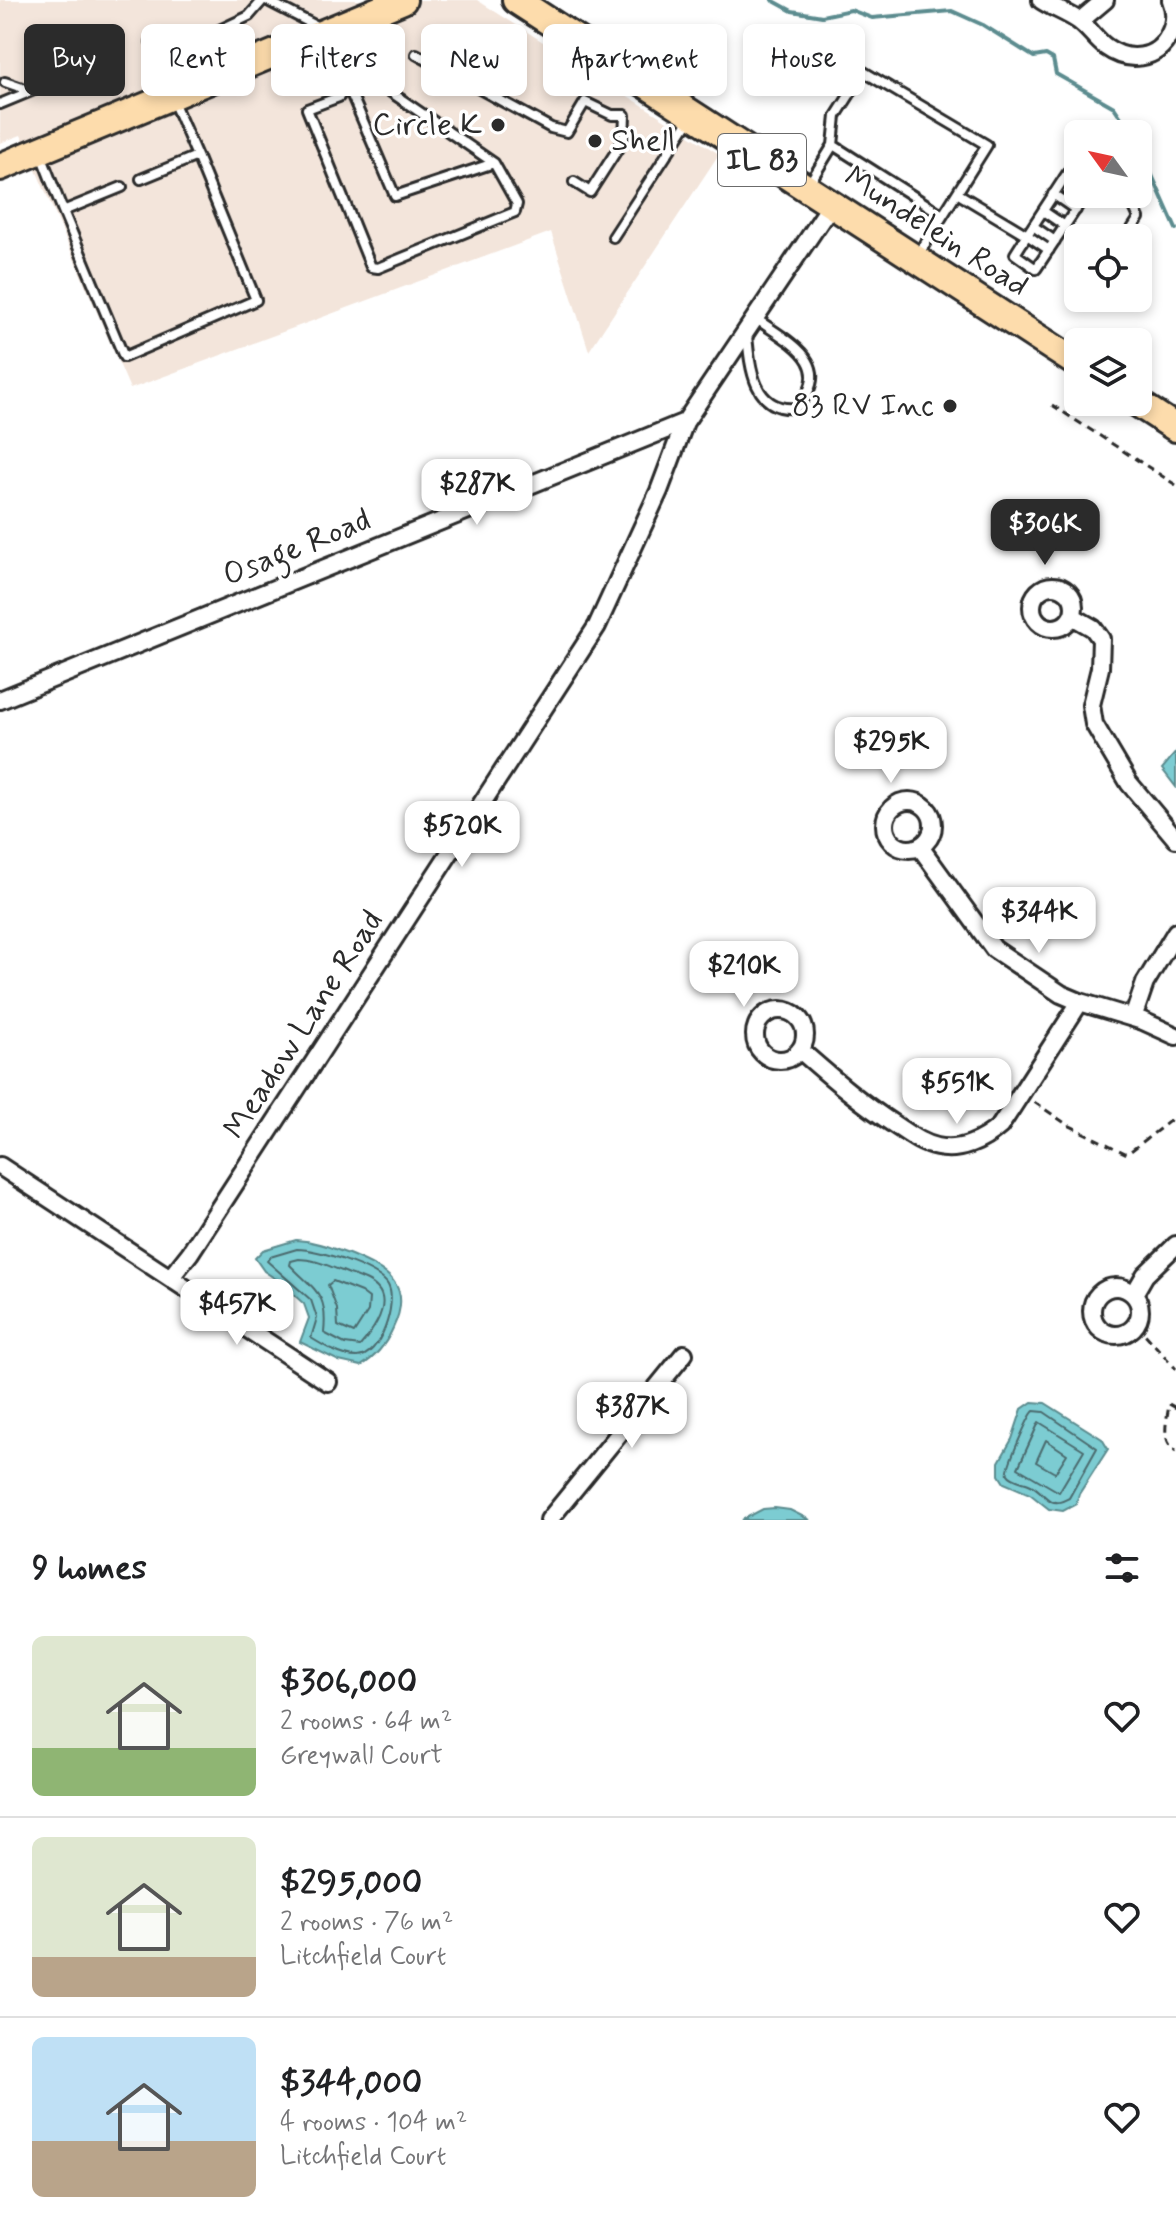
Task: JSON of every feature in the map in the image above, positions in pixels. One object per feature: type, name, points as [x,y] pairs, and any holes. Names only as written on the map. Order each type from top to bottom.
[{"type":"main road","points":[[339,24],[366,9],[403,0]]},
{"type":"main road","name":"Mundelein Road","points":[[516,0],[553,24]]},
{"type":"main road","points":[[550,0],[567,24]]},
{"type":"main road","points":[[0,167],[271,55]]},
{"type":"main road","name":"Mundelein Road","points":[[663,96],[1064,355]]},
{"type":"main road","points":[[1152,412],[1176,428]]},
{"type":"street","points":[[1041,0],[1080,21],[1105,47],[1135,58],[1149,56],[1166,42],[1173,28],[1175,11],[1171,0]]},
{"type":"street","points":[[1080,21],[1105,0]]},
{"type":"street","points":[[685,422],[831,205]]},
{"type":"street","name":"Osage Road","points":[[0,700],[685,422]]},
{"type":"street","name":"Meadow Lane Road","points":[[171,1277],[190,1253],[597,626],[653,505],[685,422]]},
{"type":"street","points":[[1072,616],[1093,628],[1101,639],[1100,668],[1091,705],[1094,724],[1129,783],[1176,839]]},
{"type":"street","points":[[920,847],[994,949],[1061,994],[1176,1036]]},
{"type":"street","points":[[1133,1018],[1145,983],[1176,932]]},
{"type":"street","points":[[800,1050],[854,1099],[918,1140],[953,1148],[985,1140],[1000,1126],[1080,1002]]},
{"type":"street","points":[[0,1166],[328,1382]]},
{"type":"street","points":[[1134,1294],[1145,1275],[1176,1245]]},
{"type":"street","points":[[1112,1287],[1128,1289],[1134,1294],[1140,1309],[1136,1324],[1124,1334],[1109,1334],[1096,1324],[1092,1309],[1098,1295],[1112,1287]]},
{"type":"street","points":[[549,1520],[684,1354]]},
{"type":"lane","points":[[232,24],[249,16],[264,0],[307,24]]},
{"type":"lane","points":[[416,54],[551,128],[567,132],[585,102],[612,115],[625,115],[624,139],[590,192],[574,182]]},
{"type":"lane","points":[[806,188],[833,145],[836,116],[864,72],[987,145],[915,259]]},
{"type":"lane","points":[[5,82],[24,88]]},
{"type":"lane","points":[[0,104],[24,94]]},
{"type":"lane","points":[[340,96],[307,109],[371,267],[378,268],[515,212],[517,204],[494,163],[396,96]]},
{"type":"lane","points":[[352,96],[395,196],[494,163]]},
{"type":"lane","points":[[39,151],[124,357],[256,300],[171,97]]},
{"type":"lane","points":[[613,237],[692,115]]},
{"type":"lane","points":[[833,145],[943,215]]},
{"type":"lane","points":[[141,179],[197,156]]},
{"type":"lane","points":[[1064,178],[1015,254],[1036,269],[1064,228]]},
{"type":"lane","points":[[63,211],[122,187]]},
{"type":"lane","points":[[957,193],[1049,250]]},
{"type":"lane","points":[[1053,194],[1076,210],[1066,224]]},
{"type":"lane","points":[[1043,211],[1064,225]]},
{"type":"lane","points":[[1033,226],[1055,241]]},
{"type":"lane","points":[[751,324],[802,351],[812,367],[813,379],[808,396],[796,408],[783,409],[769,404],[760,392],[750,363],[751,324]]},
{"type":"path","points":[[1052,405],[1176,485]]},
{"type":"path","points":[[1021,1093],[1068,1125],[1127,1154],[1176,1116]]},
{"type":"path","points":[[1136,1324],[1176,1369]]},
{"type":"path","points":[[1176,1408],[1169,1404],[1165,1438],[1168,1446],[1176,1451]]},
{"type":"shaded area","points":[[0,0],[477,0],[515,24],[421,24],[421,96],[527,96],[527,32],[543,42],[543,96],[628,96],[719,154],[589,351],[551,232],[130,389],[21,135],[0,143]]},
{"type":"water","points":[[1176,752],[1176,787],[1162,769]]},
{"type":"water","points":[[296,1240],[324,1245],[364,1261],[386,1273],[398,1290],[399,1313],[390,1334],[376,1354],[361,1366],[339,1361],[300,1342],[309,1318],[304,1304],[264,1271],[255,1258],[263,1250]]},
{"type":"water","points":[[1032,1402],[1045,1403],[1102,1439],[1108,1449],[1079,1494],[1076,1504],[1063,1511],[1049,1509],[1030,1494],[1004,1483],[999,1475],[999,1462],[1012,1439],[1022,1409]]},
{"type":"water","points":[[763,1509],[790,1510],[810,1520],[742,1520]]},
{"type":"waterway","points":[[772,0],[792,11],[822,16],[851,10],[872,18],[952,11],[983,25],[1034,57],[1046,55],[1053,59],[1056,74],[1114,107],[1123,120]]},
{"type":"waterway","points":[[1152,175],[1176,229]]},
{"type":"place","name":"Circle K","points":[[498,125]]},
{"type":"place","name":"Shell","points":[[595,141]]},
{"type":"place","name":"83 RV Inc","points":[[950,406]]}]
